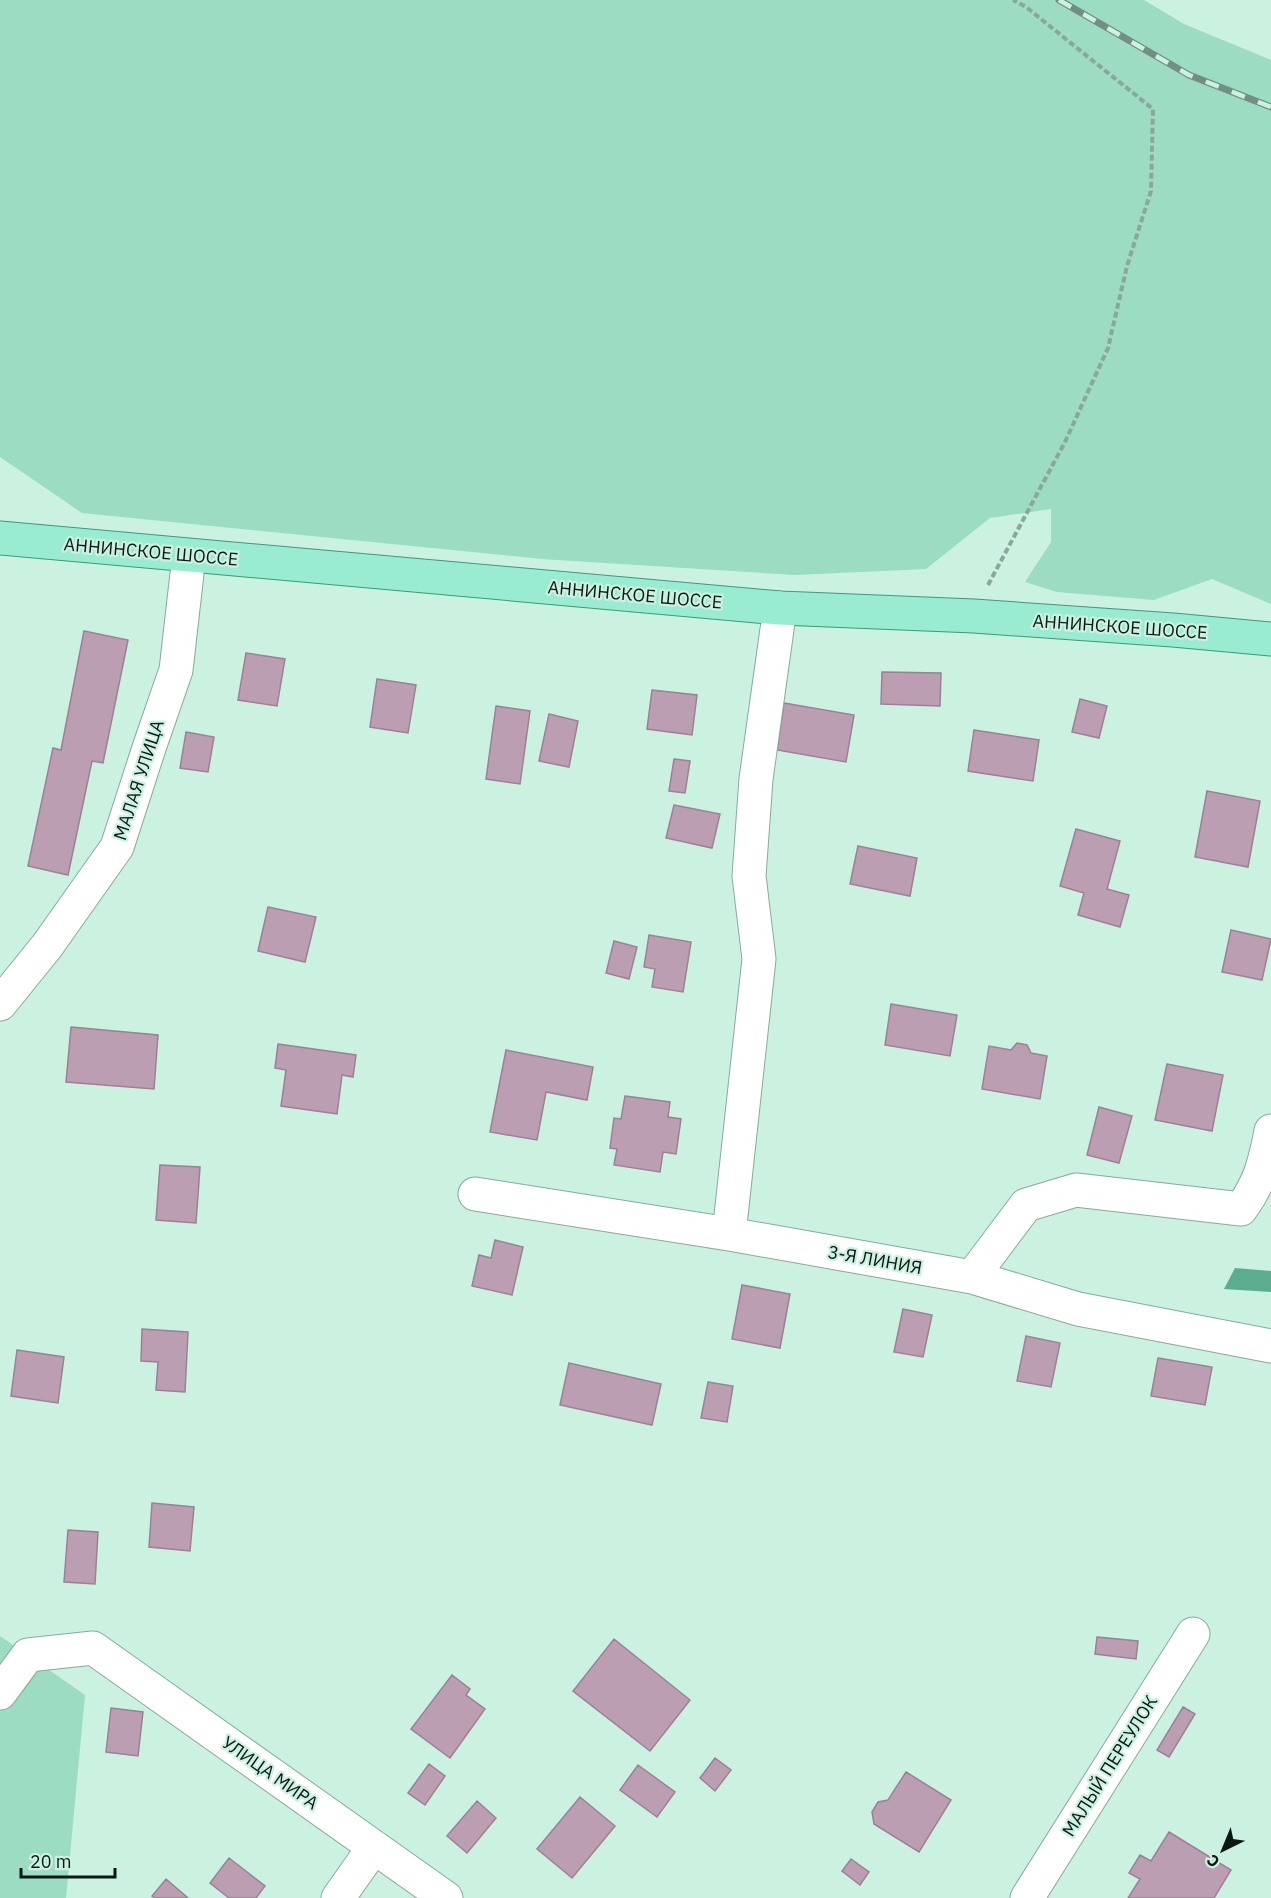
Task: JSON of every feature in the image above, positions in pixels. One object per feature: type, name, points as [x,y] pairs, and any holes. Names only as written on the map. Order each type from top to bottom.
[{"type":"main road","name":"АННИНСКОЕ ШОССЕ","points":[[0,538],[780,608],[974,616],[1271,639]]},
{"type":"street","name":"МАЛАЯ УЛИЦА","points":[[0,1004],[47,946],[117,847],[176,670],[189,556]]},
{"type":"street","points":[[729,1234],[759,959],[749,876],[756,779],[780,608]]},
{"type":"street","points":[[972,1277],[1026,1204],[1076,1190],[1241,1209],[1254,1191],[1265,1161],[1271,1131]]},
{"type":"street","name":"3-Я ЛИНИЯ","points":[[475,1194],[729,1234],[972,1277],[1078,1309],[1271,1346]]},
{"type":"street","name":"МАЛЫЙ ПЕРЕУЛОК","points":[[1027,1898],[1193,1634]]},
{"type":"street","name":"УЛИЦА МИРА","points":[[0,1693],[28,1655],[93,1647],[446,1898]]},
{"type":"street","points":[[338,1898],[374,1847]]},
{"type":"path","points":[[974,616],[992,575],[1065,442],[1108,348],[1128,266],[1151,191],[1153,109],[1026,7],[1013,0]]},
{"type":"shaded area","points":[[0,0],[1144,0],[1184,24],[1271,60],[1271,604],[1212,579],[1154,600],[1057,592],[1025,582],[1051,542],[1051,509],[990,518],[926,569],[795,575],[542,559],[82,513],[0,457]]},
{"type":"shaded area","points":[[1235,1268],[1271,1271],[1271,1292],[1224,1289]]},
{"type":"shaded area","points":[[0,1636],[85,1695],[66,1898],[0,1898]]},
{"type":"building","points":[[84,631],[128,640],[103,763],[92,761],[68,875],[28,866],[53,748],[61,750]]},
{"type":"building","points":[[246,653],[285,659],[277,706],[238,700]]},
{"type":"building","points":[[882,672],[941,673],[940,706],[881,704]]},
{"type":"building","points":[[377,679],[416,685],[408,733],[370,727]]},
{"type":"building","points":[[652,690],[697,695],[692,735],[647,729]]},
{"type":"building","points":[[1080,699],[1107,706],[1099,738],[1072,732]]},
{"type":"building","points":[[784,703],[854,715],[846,762],[777,750]]},
{"type":"building","points":[[496,706],[530,711],[520,784],[486,779]]},
{"type":"building","points":[[549,714],[578,721],[569,767],[539,761]]},
{"type":"building","points":[[974,730],[1039,740],[1033,781],[968,771]]},
{"type":"building","points":[[186,732],[214,737],[208,772],[180,768]]},
{"type":"building","points":[[674,759],[690,761],[685,793],[669,791]]},
{"type":"building","points":[[1207,791],[1260,801],[1248,867],[1195,857]]},
{"type":"building","points":[[674,805],[720,814],[712,848],[666,838]]},
{"type":"building","points":[[1076,829],[1120,841],[1107,889],[1129,895],[1120,927],[1078,915],[1084,893],[1060,886]]},
{"type":"building","points":[[858,846],[917,858],[910,896],[850,884]]},
{"type":"building","points":[[268,907],[316,917],[305,962],[258,951]]},
{"type":"building","points":[[1231,930],[1271,939],[1262,980],[1222,972]]},
{"type":"building","points":[[649,935],[691,942],[683,992],[652,987],[655,969],[644,967]]},
{"type":"building","points":[[614,941],[637,947],[629,979],[606,973]]},
{"type":"building","points":[[891,1004],[957,1015],[950,1056],[885,1045]]},
{"type":"building","points":[[71,1027],[158,1035],[154,1089],[66,1082]]},
{"type":"building","points":[[1017,1043],[1027,1045],[1031,1053],[1047,1056],[1040,1099],[982,1089],[989,1046],[1011,1050]]},
{"type":"building","points":[[278,1044],[356,1055],[353,1077],[342,1075],[337,1114],[281,1106],[286,1070],[275,1068]]},
{"type":"building","points":[[506,1050],[593,1067],[587,1100],[546,1092],[537,1140],[490,1132]]},
{"type":"building","points":[[1167,1064],[1223,1075],[1212,1131],[1155,1120]]},
{"type":"building","points":[[625,1096],[670,1102],[668,1117],[681,1119],[676,1154],[663,1152],[660,1172],[614,1165],[617,1149],[610,1148],[614,1118],[621,1119]]},
{"type":"building","points":[[1099,1107],[1132,1116],[1119,1163],[1087,1155]]},
{"type":"building","points":[[160,1165],[200,1167],[196,1223],[156,1220]]},
{"type":"building","points":[[495,1240],[523,1247],[512,1295],[472,1286],[479,1255],[491,1258]]},
{"type":"building","points":[[742,1285],[790,1294],[780,1348],[732,1339]]},
{"type":"building","points":[[903,1309],[932,1315],[923,1357],[894,1352]]},
{"type":"building","points":[[142,1329],[188,1332],[185,1392],[156,1390],[158,1362],[141,1361]]},
{"type":"building","points":[[1026,1336],[1060,1343],[1051,1387],[1017,1381]]},
{"type":"building","points":[[17,1350],[64,1357],[58,1403],[11,1396]]},
{"type":"building","points":[[1158,1358],[1212,1367],[1205,1405],[1151,1396]]},
{"type":"building","points":[[569,1363],[661,1384],[652,1425],[560,1405]]},
{"type":"building","points":[[708,1382],[733,1386],[727,1422],[701,1418]]},
{"type":"building","points":[[152,1503],[194,1507],[190,1551],[149,1547]]},
{"type":"building","points":[[68,1530],[98,1532],[95,1584],[64,1582]]},
{"type":"building","points":[[1097,1637],[1138,1641],[1136,1659],[1095,1654]]},
{"type":"building","points":[[614,1639],[690,1700],[650,1751],[573,1691]]},
{"type":"building","points":[[452,1675],[470,1689],[466,1695],[485,1709],[450,1758],[411,1729]]},
{"type":"building","points":[[1183,1707],[1195,1714],[1169,1757],[1157,1750]]},
{"type":"building","points":[[111,1708],[143,1712],[138,1756],[106,1752]]},
{"type":"building","points":[[715,1758],[731,1770],[715,1791],[700,1778]]},
{"type":"building","points":[[429,1764],[445,1776],[425,1805],[408,1793]]},
{"type":"building","points":[[638,1765],[675,1792],[657,1817],[620,1790]]},
{"type":"building","points":[[906,1772],[951,1800],[919,1852],[874,1824],[872,1812],[878,1802],[888,1800]]},
{"type":"building","points":[[580,1797],[615,1826],[572,1878],[537,1849]]},
{"type":"building","points":[[477,1801],[496,1818],[467,1853],[447,1836]]},
{"type":"building","points":[[1169,1832],[1231,1870],[1214,1898],[1128,1898],[1140,1879],[1129,1873],[1140,1855],[1151,1861]]},
{"type":"building","points":[[229,1858],[265,1886],[256,1898],[229,1898],[210,1883]]},
{"type":"building","points":[[851,1859],[869,1872],[860,1885],[842,1871]]},
{"type":"building","points":[[166,1879],[188,1898],[155,1898],[152,1896]]},
{"type":"railway","points":[[1059,0],[1189,75],[1271,107]]}]
